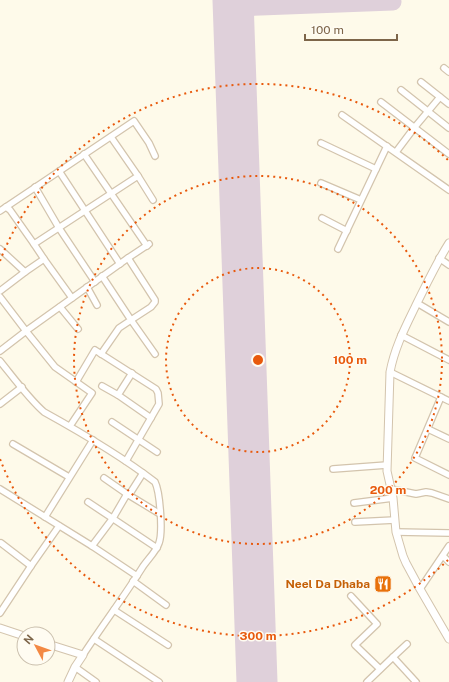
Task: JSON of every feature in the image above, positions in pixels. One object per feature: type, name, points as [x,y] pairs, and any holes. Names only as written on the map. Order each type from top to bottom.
[{"type":"street","points":[[421,82],[449,104]]},
{"type":"street","points":[[401,90],[449,128]]},
{"type":"street","points":[[396,152],[440,97]]},
{"type":"street","points":[[381,102],[449,154]]},
{"type":"street","points":[[342,115],[449,190]]},
{"type":"street","points":[[0,211],[134,121],[149,143],[155,156]]},
{"type":"street","points":[[111,137],[153,200]]},
{"type":"street","points":[[321,143],[376,169]]},
{"type":"street","points":[[338,249],[387,146]]},
{"type":"street","points":[[0,351],[102,276],[148,245],[84,154]]},
{"type":"street","points":[[59,171],[120,264]]},
{"type":"street","points":[[34,244],[138,176]]},
{"type":"street","points":[[321,183],[361,200]]},
{"type":"street","points":[[35,187],[59,228],[95,282]]},
{"type":"street","points":[[6,207],[10,210],[72,298]]},
{"type":"street","points":[[322,218],[347,231]]},
{"type":"street","points":[[449,243],[439,258],[401,334],[392,358],[390,372],[387,465],[393,498],[396,532],[406,563],[449,639]]},
{"type":"street","points":[[0,249],[25,272]]},
{"type":"street","points":[[101,354],[119,328],[151,307],[155,302],[128,258]]},
{"type":"street","points":[[439,258],[449,265]]},
{"type":"street","points":[[0,291],[44,259]]},
{"type":"street","points":[[102,276],[155,354]]},
{"type":"street","points":[[87,288],[97,305]]},
{"type":"street","points":[[0,297],[55,367],[92,393],[70,426]]},
{"type":"street","points":[[417,304],[449,322]]},
{"type":"street","points":[[60,307],[78,328]]},
{"type":"street","points":[[401,334],[449,360]]},
{"type":"street","points":[[76,382],[95,350],[158,391],[159,404],[126,461]]},
{"type":"street","points":[[0,361],[44,412],[70,426],[126,461],[154,482],[157,487],[160,514],[160,542],[75,667],[68,682]]},
{"type":"street","points":[[390,372],[449,401]]},
{"type":"street","points":[[118,395],[132,373]]},
{"type":"street","points":[[102,386],[152,418]]},
{"type":"street","points":[[0,404],[22,387]]},
{"type":"street","points":[[441,398],[415,458],[449,475]]},
{"type":"street","points":[[112,422],[157,452]]},
{"type":"street","points":[[428,429],[449,440]]},
{"type":"street","points":[[45,517],[93,440]]},
{"type":"street","points":[[13,444],[69,477]]},
{"type":"street","points":[[333,469],[387,465]]},
{"type":"street","points":[[92,546],[143,473]]},
{"type":"street","points":[[104,478],[160,514]]},
{"type":"street","points":[[0,489],[92,546],[137,576]]},
{"type":"street","points":[[391,489],[416,494],[432,492],[449,499]]},
{"type":"street","points":[[354,503],[393,498]]},
{"type":"street","points":[[88,502],[157,548]]},
{"type":"street","points":[[355,522],[395,520]]},
{"type":"street","points":[[0,612],[59,526]]},
{"type":"street","points":[[396,532],[449,533]]},
{"type":"street","points":[[0,543],[31,566]]},
{"type":"street","points":[[420,589],[449,546]]},
{"type":"street","points":[[443,556],[449,562]]},
{"type":"street","points":[[133,581],[166,605]]},
{"type":"street","points":[[351,596],[377,624],[355,645],[380,669]]},
{"type":"street","points":[[114,610],[168,645]]},
{"type":"street","points":[[0,628],[16,633]]},
{"type":"street","points":[[94,639],[159,682]]},
{"type":"street","points":[[367,682],[407,644]]},
{"type":"street","points":[[56,647],[83,655]]},
{"type":"street","points":[[393,657],[416,682]]},
{"type":"street","points":[[75,667],[96,682]]},
{"type":"taxiway","points":[[233,8],[393,2]]},
{"type":"runway","points":[[233,0],[257,682]]},
{"type":"place","name":"Neel Da Dhaba","points":[[383,584]]}]
